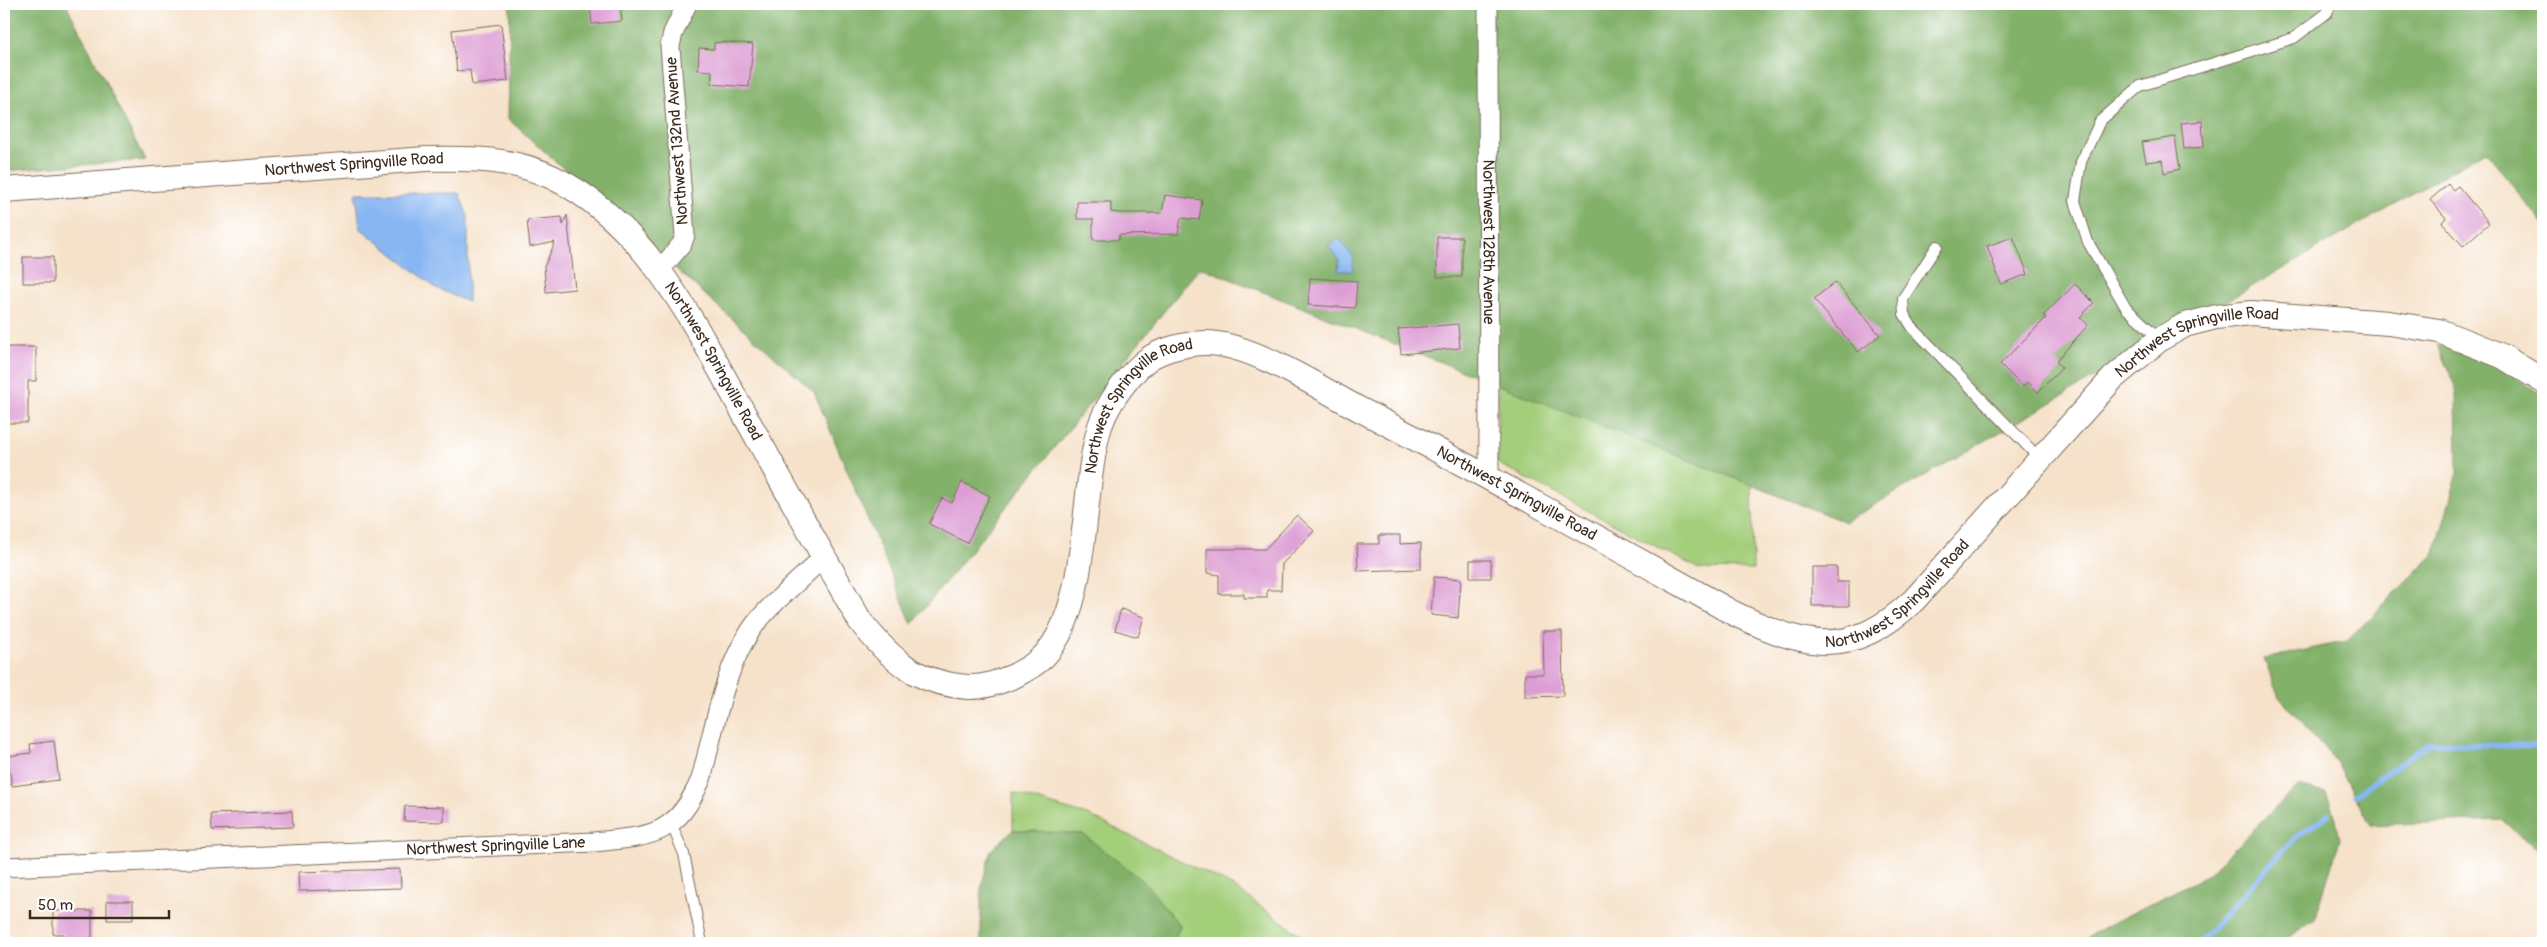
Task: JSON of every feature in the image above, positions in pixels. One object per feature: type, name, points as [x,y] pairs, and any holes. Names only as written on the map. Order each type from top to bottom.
[{"type":"street","name":"Northwest 132nd Avenue","points":[[659,271],[682,244],[684,235],[670,46],[673,33],[687,4]]},
{"type":"street","name":"Northwest 128th Avenue","points":[[1488,4],[1489,479]]},
{"type":"street","name":"Northwest Springville Road","points":[[4,190],[426,159],[495,160],[539,172],[578,192],[608,214],[644,251],[659,271],[707,348],[860,621],[895,660],[919,676],[947,685],[974,688],[999,683],[1023,672],[1044,657],[1059,634],[1069,610],[1075,585],[1092,457],[1101,423],[1121,387],[1146,360],[1160,352],[1186,345],[1218,344],[1252,355],[1372,415],[1756,624],[1806,641],[1832,643],[1871,633],[1893,620],[1914,600],[2113,378],[2160,339],[2185,325],[2216,317],[2251,313],[2389,323],[2439,331],[2502,356],[2543,381]]},
{"type":"street","name":"Northwest Springville Lane","points":[[4,867],[594,842],[635,838],[658,831],[671,823],[687,807],[700,779],[730,673],[751,630],[767,610],[824,557]]},
{"type":"lane","points":[[2160,339],[2126,308],[2088,242],[2075,201],[2081,162],[2100,121],[2140,86],[2294,38],[2327,13],[2330,4]]},
{"type":"lane","points":[[1937,246],[1903,298],[1904,314],[1912,327],[2040,459]]},
{"type":"lane","points":[[671,823],[684,854],[702,943]]},
{"type":"green space","points":[[4,4],[66,4],[145,160],[4,171]]},
{"type":"green space","points":[[510,4],[2543,4],[2543,224],[2486,151],[1845,522],[1200,267],[912,624],[814,392],[508,119]]},
{"type":"green space","points":[[1747,4],[1753,570],[1699,569],[1497,463],[1503,119]]},
{"type":"green space","points":[[2437,344],[2494,363],[2543,395],[2543,854],[2503,820],[2371,825],[2335,760],[2279,697],[2264,659],[2347,641],[2435,553],[2457,475],[2456,389]]},
{"type":"green space","points":[[2298,786],[2326,793],[2335,815],[2340,839],[2315,919],[2280,943],[2082,943],[2095,932],[2207,875]]},
{"type":"green space","points":[[1013,793],[1090,816],[1232,886],[1312,943],[1173,943],[1180,926],[1083,834],[1013,830]]},
{"type":"green space","points":[[1013,830],[1083,834],[1145,883],[1180,926],[1173,943],[981,943],[981,888],[991,850]]},
{"type":"water","points":[[356,193],[459,193],[468,217],[468,302],[436,288],[360,228]]},
{"type":"water","points":[[1339,238],[1353,257],[1353,271],[1338,271],[1339,259],[1328,246]]},
{"type":"building","points":[[590,4],[620,4],[622,21],[592,24]]},
{"type":"building","points":[[501,24],[508,81],[472,85],[470,70],[457,71],[452,30]]},
{"type":"building","points":[[714,43],[753,44],[749,87],[711,84],[712,71],[698,70],[699,48],[714,49]]},
{"type":"building","points":[[2202,121],[2204,147],[2184,149],[2181,123]]},
{"type":"building","points":[[2175,137],[2180,169],[2164,173],[2162,160],[2146,162],[2142,142]]},
{"type":"building","points":[[2448,184],[2453,190],[2458,186],[2489,223],[2463,246],[2442,222],[2446,218],[2430,200]]},
{"type":"building","points":[[1165,195],[1202,200],[1199,220],[1181,218],[1178,234],[1119,235],[1119,240],[1093,240],[1093,219],[1077,219],[1077,202],[1111,202],[1111,212],[1162,213]]},
{"type":"building","points":[[567,215],[575,289],[546,292],[544,267],[555,242],[530,247],[527,220],[562,217],[563,225]]},
{"type":"building","points":[[1437,237],[1462,237],[1462,277],[1437,277]]},
{"type":"building","points":[[2013,237],[2028,274],[2001,284],[1987,246]]},
{"type":"building","points":[[23,257],[53,257],[53,283],[23,283]]},
{"type":"building","points":[[1310,278],[1357,281],[1355,308],[1308,305]]},
{"type":"building","points":[[1835,282],[1880,335],[1858,352],[1814,299]]},
{"type":"building","points":[[2075,284],[2094,303],[2080,317],[2088,325],[2056,361],[2062,368],[2038,392],[2028,382],[2023,387],[2000,364],[2046,318],[2043,316]]},
{"type":"building","points":[[1458,324],[1460,348],[1401,354],[1398,329]]},
{"type":"building","points":[[4,347],[36,347],[36,381],[28,381],[28,423],[4,423]]},
{"type":"building","points":[[962,482],[990,496],[967,543],[929,524],[942,498],[952,503]]},
{"type":"building","points":[[1297,515],[1314,531],[1282,564],[1281,590],[1267,590],[1267,598],[1244,598],[1244,594],[1219,594],[1219,575],[1207,573],[1207,549],[1265,549]]},
{"type":"building","points":[[1379,535],[1400,535],[1400,544],[1421,543],[1421,569],[1358,571],[1357,544],[1379,544]]},
{"type":"building","points":[[1470,560],[1491,560],[1491,578],[1470,578]]},
{"type":"building","points":[[1812,567],[1837,567],[1837,582],[1849,582],[1849,606],[1812,606]]},
{"type":"building","points":[[1434,577],[1461,579],[1458,618],[1431,615]]},
{"type":"building","points":[[1121,609],[1144,617],[1138,637],[1115,630]]},
{"type":"building","points":[[1543,631],[1562,631],[1563,696],[1525,697],[1525,674],[1544,674]]},
{"type":"building","points":[[54,741],[59,780],[12,786],[7,756],[31,753],[30,744]]},
{"type":"building","points":[[405,806],[444,807],[444,822],[404,821]]},
{"type":"building","points":[[292,811],[293,827],[212,830],[211,814]]},
{"type":"building","points":[[400,869],[401,888],[299,891],[298,872]]},
{"type":"building","points":[[107,901],[133,901],[133,920],[107,920]]},
{"type":"building","points":[[53,911],[92,911],[92,943],[64,943],[64,934],[53,934]]},
{"type":"waterway","points":[[2355,795],[2429,743],[2543,747]]},
{"type":"waterway","points":[[2199,943],[2295,838],[2328,814]]}]
